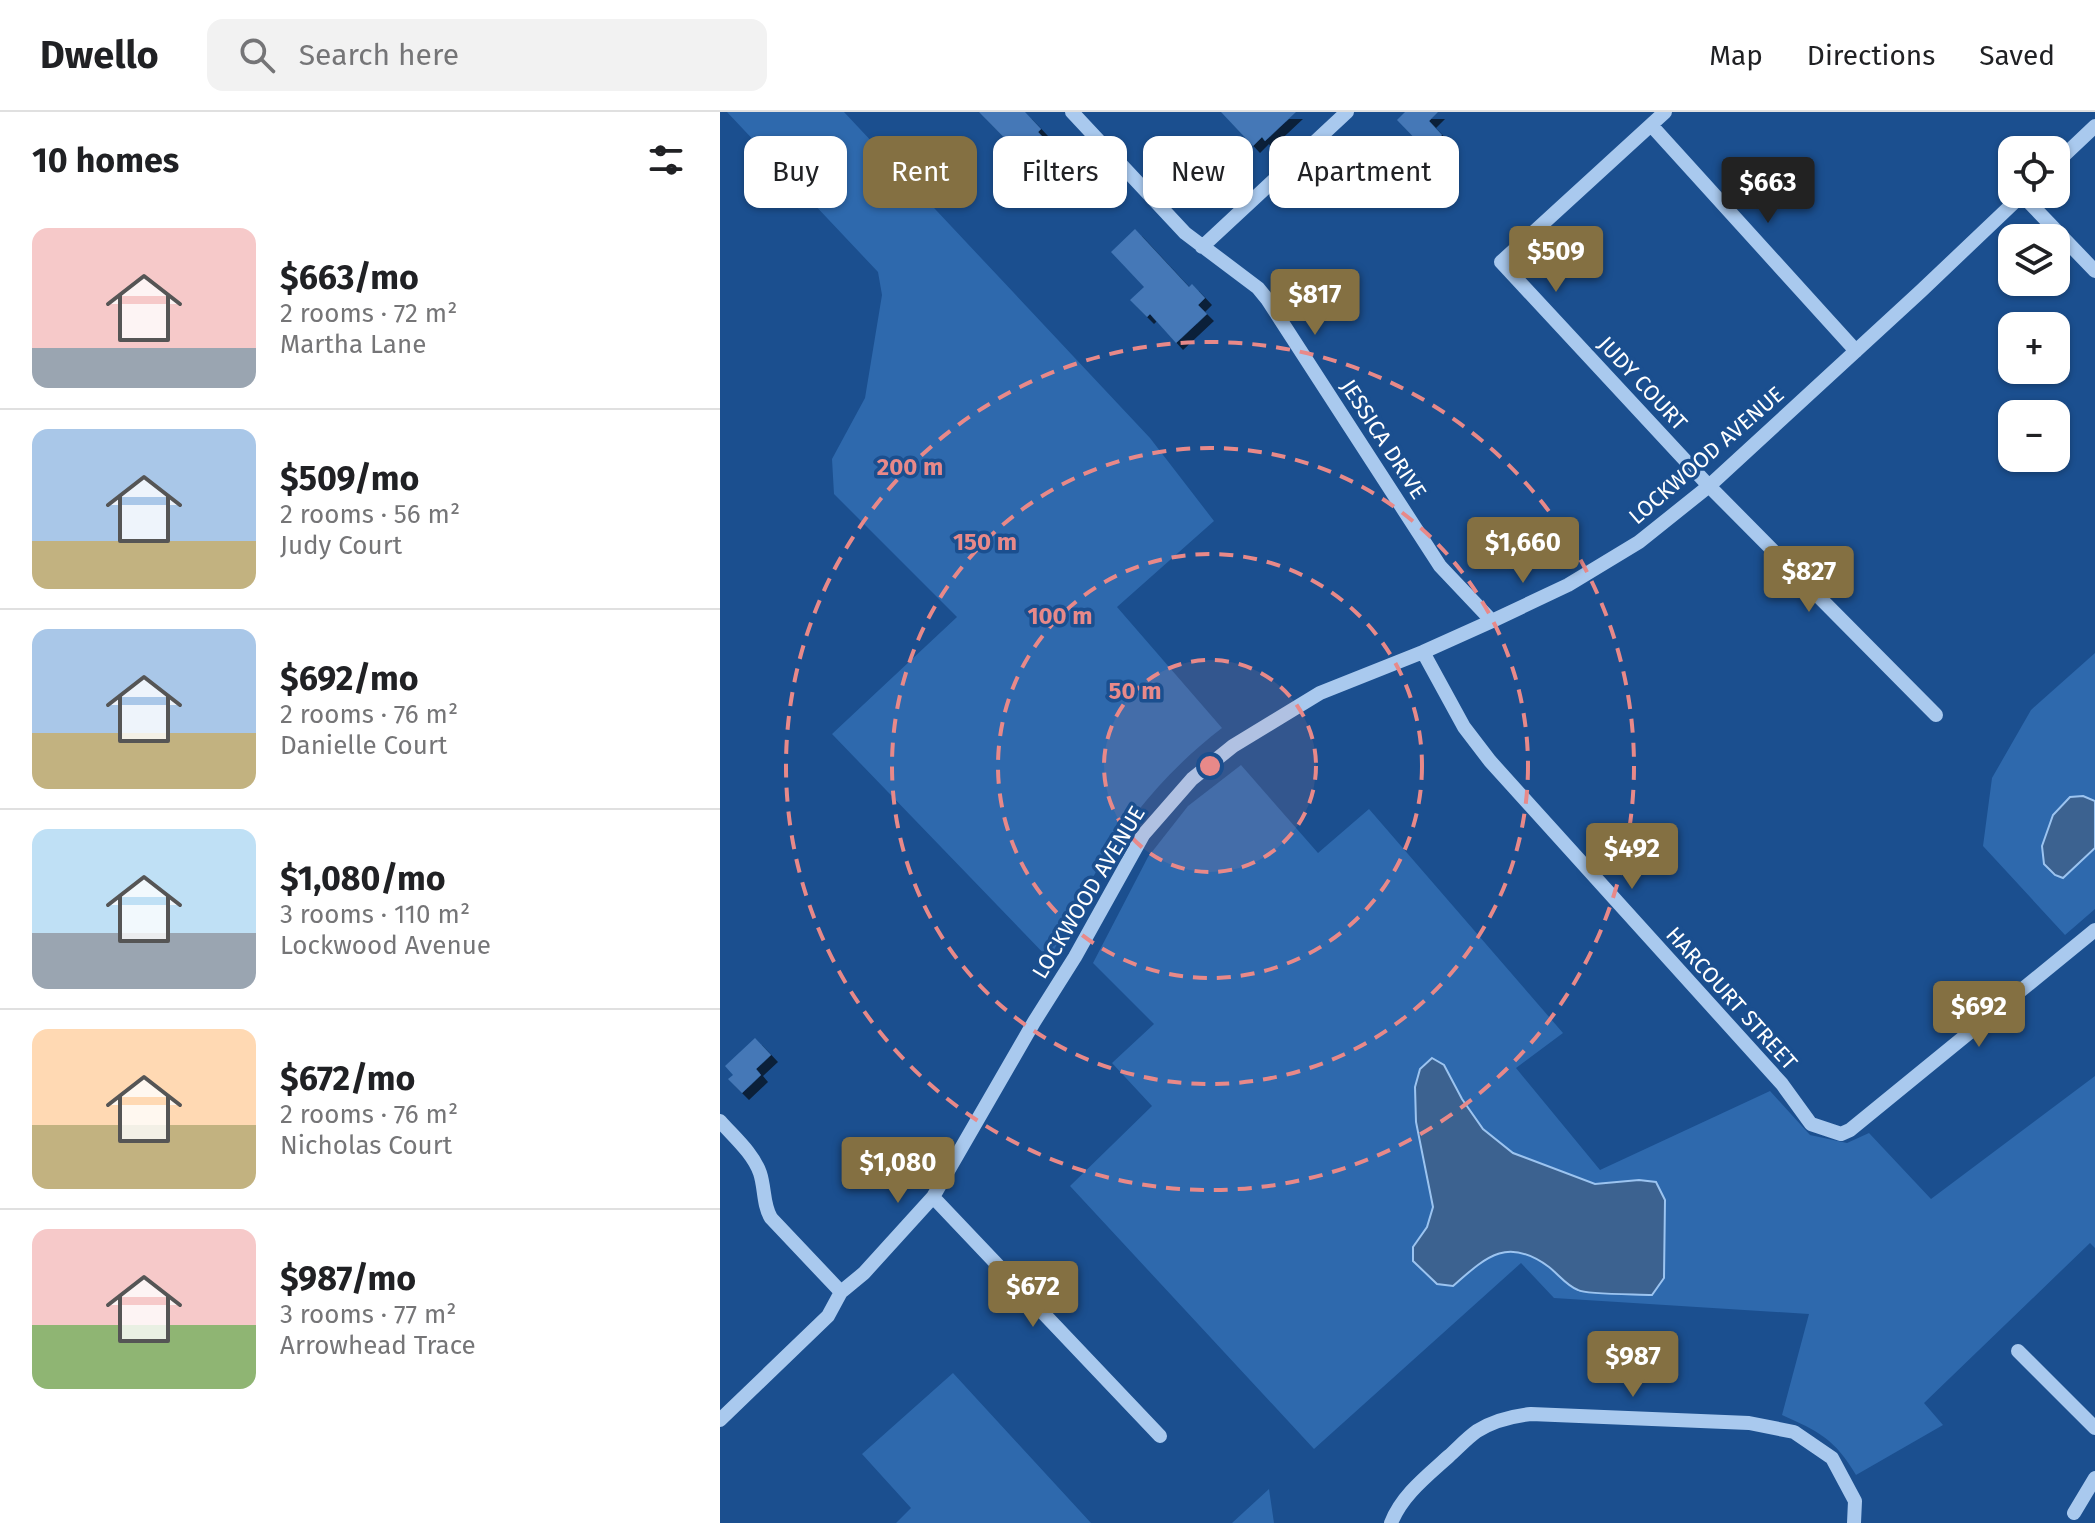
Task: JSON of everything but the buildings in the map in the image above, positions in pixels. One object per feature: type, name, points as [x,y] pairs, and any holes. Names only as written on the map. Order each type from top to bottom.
[{"type":"street","name":"JESSICA DRIVE","points":[[1072,112],[1185,233],[1258,288],[1440,566],[1492,621]]},
{"type":"street","points":[[1202,247],[1347,112]]},
{"type":"street","name":"JUDY COURT","points":[[1665,112],[1501,262],[1709,486]]},
{"type":"street","points":[[1651,125],[1856,351]]},
{"type":"street","points":[[2070,150],[2095,126]]},
{"type":"street","name":"LOCKWOOD AVENUE","points":[[720,1420],[828,1316],[841,1292],[864,1273],[933,1197],[1143,835],[1192,779],[1233,746],[1320,693],[1492,621],[1568,585],[1639,542],[1709,486],[2007,208]]},
{"type":"street","points":[[2035,208],[2095,271]]},
{"type":"street","points":[[1709,486],[1936,715]]},
{"type":"street","name":"HARCOURT STREET","points":[[1423,652],[1464,727],[1490,761],[1782,1084],[1811,1124],[1841,1134],[1850,1130],[2095,930]]},
{"type":"street","points":[[720,1121],[757,1164],[771,1218],[841,1292]]},
{"type":"street","points":[[933,1197],[1160,1436]]},
{"type":"street","points":[[2018,1351],[2095,1428]]},
{"type":"street","points":[[1391,1523],[1409,1493],[1476,1431],[1515,1416],[1531,1414],[1749,1423],[1794,1432],[1832,1458],[1855,1501],[1854,1523]]},
{"type":"street","points":[[2074,1513],[2095,1478]]},
{"type":"shaded area","points":[[727,112],[844,112],[867,136],[863,136],[863,208],[934,208],[1150,438],[1214,521],[1117,607],[1222,728],[1168,776],[1122,831],[1049,959],[832,734],[957,617],[834,494],[832,459],[865,398],[882,295],[878,272],[818,208],[847,208],[847,136],[750,136]]},
{"type":"shaded area","points":[[2095,653],[2095,801],[2092,801],[2063,878],[2095,848],[2095,909],[2065,935],[1983,846],[1992,778],[2031,710]]},
{"type":"shaded area","points":[[1241,765],[1318,853],[1369,809],[1563,1033],[1516,1068],[1600,1170],[1770,1091],[1810,1135],[1847,1143],[1869,1133],[1931,1199],[2095,1076],[2095,1248],[2090,1243],[1924,1403],[1943,1425],[1856,1475],[1833,1444],[1782,1415],[1809,1314],[1554,1298],[1521,1263],[1314,1449],[1070,1186],[1152,1106],[1112,1063],[1154,1024],[1093,963],[1148,857],[1188,806]],"holes":[[[1462,1099],[1483,1129],[1513,1153],[1595,1184],[1639,1180],[1665,1200],[1664,1278],[1579,1291],[1543,1262],[1511,1250],[1488,1259],[1453,1286],[1413,1247],[1427,1227],[1433,1207],[1416,1122]]]},
{"type":"shaded area","points":[[2083,796],[2095,801],[2095,848],[2063,878],[2044,864],[2042,846],[2053,815],[2070,797]]},
{"type":"shaded area","points":[[1432,1058],[1444,1065],[1483,1129],[1513,1153],[1595,1184],[1639,1180],[1656,1182],[1665,1200],[1664,1278],[1652,1295],[1583,1292],[1566,1283],[1549,1267],[1521,1253],[1509,1252],[1487,1259],[1453,1286],[1437,1284],[1413,1261],[1413,1247],[1427,1227],[1433,1207],[1416,1122],[1415,1087],[1420,1069]]},
{"type":"shaded area","points":[[953,1373],[1091,1523],[896,1523],[911,1508],[862,1454]]},
{"type":"shaded area","points":[[1269,1489],[1274,1523],[1232,1523]]}]
